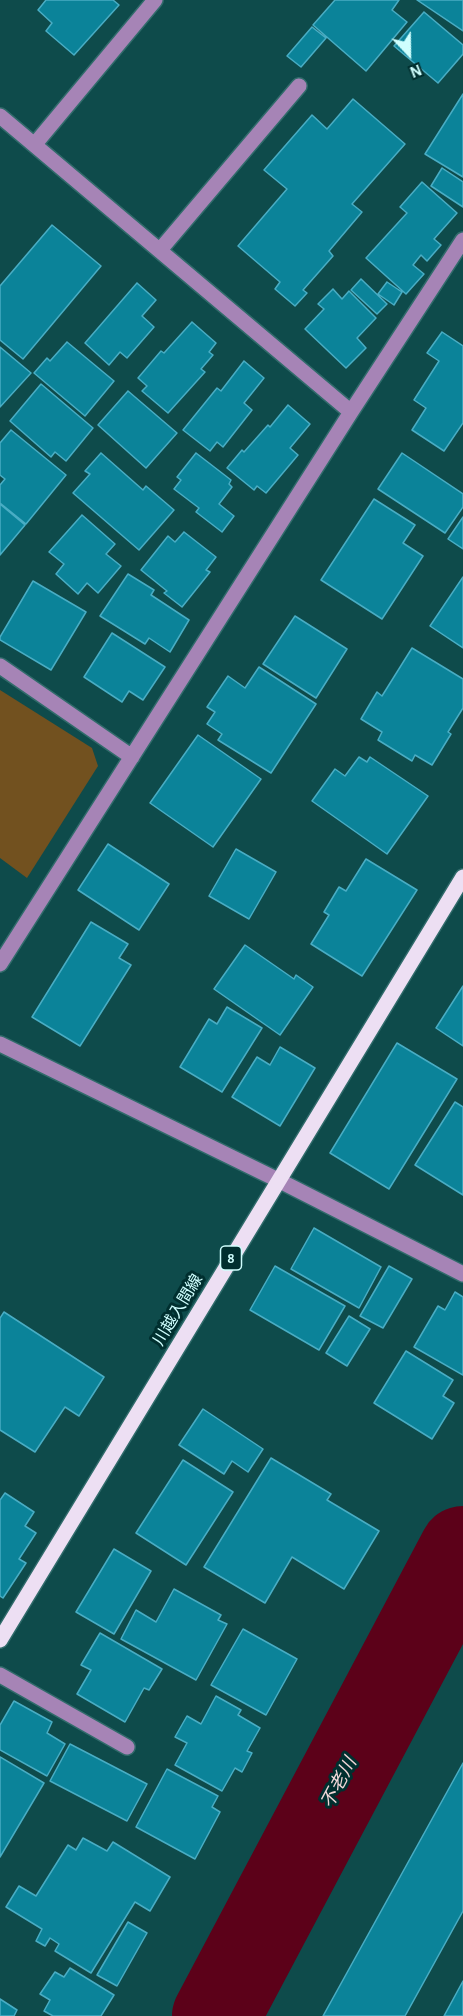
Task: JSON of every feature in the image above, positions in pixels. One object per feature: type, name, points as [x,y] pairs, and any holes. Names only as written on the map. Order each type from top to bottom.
[{"type":"main road","name":"川越入間線","points":[[0,1638],[463,877]]},
{"type":"street","points":[[35,144],[155,0]]},
{"type":"street","points":[[160,250],[299,86]]},
{"type":"street","points":[[0,116],[351,412]]},
{"type":"street","points":[[0,964],[463,240]]},
{"type":"street","points":[[0,666],[132,757]]},
{"type":"street","points":[[0,1044],[278,1180],[463,1274]]},
{"type":"street","points":[[0,1675],[127,1747]]},
{"type":"shaded area","points":[[0,690],[92,748],[98,766],[27,878],[0,858]]},
{"type":"building","points":[[46,0],[113,0],[119,5],[74,55],[46,31],[52,23],[38,10]]},
{"type":"building","points":[[335,0],[399,0],[392,10],[407,22],[366,71],[313,25]]},
{"type":"building","points":[[417,0],[463,0],[463,31]]},
{"type":"building","points":[[424,12],[463,45],[463,54],[438,83],[394,46]]},
{"type":"building","points":[[312,27],[326,38],[301,67],[287,56]]},
{"type":"building","points":[[463,94],[463,177],[425,154]]},
{"type":"building","points":[[353,99],[405,144],[352,204],[362,212],[329,251],[333,256],[303,290],[307,293],[295,306],[275,289],[280,282],[238,246],[287,189],[264,170],[312,115],[327,129]]},
{"type":"building","points":[[442,168],[463,182],[463,207],[431,186]]},
{"type":"building","points":[[422,182],[457,213],[434,239],[441,245],[427,261],[421,255],[413,265],[424,274],[406,294],[366,258],[407,213],[400,207]]},
{"type":"building","points":[[52,225],[101,266],[23,359],[0,340],[0,286]]},
{"type":"building","points":[[361,279],[387,304],[377,314],[351,290]]},
{"type":"building","points":[[387,282],[402,292],[394,305],[378,294]]},
{"type":"building","points":[[137,283],[156,300],[142,316],[154,327],[127,358],[120,352],[109,365],[85,343]]},
{"type":"building","points":[[333,289],[342,299],[349,291],[376,318],[357,338],[366,348],[346,368],[305,329],[324,309],[318,304]]},
{"type":"building","points":[[192,322],[216,343],[209,352],[213,355],[201,369],[205,372],[168,413],[142,391],[147,386],[138,378],[161,351],[164,353]]},
{"type":"building","points":[[442,332],[463,346],[463,423],[444,451],[412,430],[426,408],[414,400],[439,361],[427,353]]},
{"type":"building","points":[[67,342],[114,381],[85,416],[34,373],[47,358],[50,361]]},
{"type":"building","points":[[0,347],[31,373],[0,407]]},
{"type":"building","points":[[244,361],[264,378],[244,403],[252,410],[223,447],[217,442],[210,451],[183,430],[217,388],[221,391]]},
{"type":"building","points":[[41,384],[93,428],[66,461],[55,452],[51,457],[10,421]]},
{"type":"building","points":[[128,391],[177,433],[146,468],[98,425]]},
{"type":"building","points":[[288,405],[310,424],[290,448],[298,455],[266,493],[257,486],[254,490],[227,468],[268,425],[270,427]]},
{"type":"building","points":[[11,430],[66,475],[26,524],[0,503],[0,485],[5,479],[0,475],[0,443]]},
{"type":"building","points":[[101,453],[143,490],[146,486],[174,510],[139,550],[73,493],[90,474],[85,471]]},
{"type":"building","points":[[196,453],[231,480],[229,484],[232,487],[219,504],[234,516],[222,532],[196,512],[199,508],[174,489],[181,480],[177,477]]},
{"type":"building","points":[[402,453],[463,494],[463,507],[445,533],[378,489]]},
{"type":"building","points":[[374,499],[415,525],[403,543],[423,556],[382,619],[321,580]]},
{"type":"building","points":[[0,504],[25,525],[0,555]]},
{"type":"building","points":[[82,515],[115,544],[106,554],[121,566],[98,593],[87,583],[78,594],[56,574],[64,564],[49,552]]},
{"type":"building","points":[[463,517],[463,549],[448,539]]},
{"type":"building","points":[[184,532],[216,557],[206,570],[210,572],[182,607],[164,593],[167,591],[141,570],[168,536],[175,542]]},
{"type":"building","points":[[128,574],[154,590],[151,595],[189,620],[170,652],[149,638],[145,644],[100,616]]},
{"type":"building","points":[[463,577],[463,648],[430,626]]},
{"type":"building","points":[[33,581],[86,612],[51,670],[0,640]]},
{"type":"building","points":[[295,616],[347,649],[316,698],[263,664]]},
{"type":"building","points":[[112,633],[165,667],[143,700],[129,691],[122,702],[84,677]]},
{"type":"building","points":[[412,648],[463,679],[463,708],[448,732],[451,734],[432,765],[415,755],[412,761],[378,740],[382,732],[361,719],[377,692],[382,696]]},
{"type":"building","points":[[259,667],[316,704],[271,773],[218,740],[222,734],[207,724],[215,712],[207,707],[228,676],[245,688]]},
{"type":"building","points":[[198,735],[261,779],[213,847],[150,803]]},
{"type":"building","points":[[359,757],[367,762],[370,757],[428,796],[387,854],[312,801],[335,769],[345,776]]},
{"type":"building","points":[[108,844],[169,884],[139,930],[78,890]]},
{"type":"building","points":[[236,849],[276,872],[249,919],[209,896]]},
{"type":"building","points":[[366,859],[417,890],[362,976],[311,944],[329,915],[324,912],[339,887],[346,891]]},
{"type":"building","points":[[91,922],[128,944],[119,958],[131,965],[80,1046],[32,1017]]},
{"type":"building","points":[[245,945],[294,979],[296,975],[313,987],[280,1035],[214,989]]},
{"type":"building","points":[[463,986],[463,1046],[436,1028]]},
{"type":"building","points":[[227,1007],[262,1028],[222,1092],[180,1067],[209,1019],[217,1024]]},
{"type":"building","points":[[397,1043],[457,1079],[389,1189],[330,1153]]},
{"type":"building","points":[[280,1047],[315,1068],[280,1126],[232,1097],[257,1057],[270,1065]]},
{"type":"building","points":[[455,1102],[463,1107],[463,1195],[415,1165]]},
{"type":"building","points":[[314,1228],[381,1267],[359,1308],[291,1269]]},
{"type":"building","points":[[275,1266],[345,1306],[319,1350],[250,1310]]},
{"type":"building","points":[[389,1266],[412,1279],[383,1328],[360,1316]]},
{"type":"building","points":[[455,1292],[463,1297],[463,1375],[414,1347],[438,1306],[445,1310]]},
{"type":"building","points":[[4,1312],[104,1377],[79,1416],[65,1407],[35,1452],[0,1430],[0,1318]]},
{"type":"building","points":[[349,1316],[370,1329],[347,1366],[326,1353]]},
{"type":"building","points":[[406,1351],[453,1380],[443,1396],[454,1403],[432,1439],[374,1403]]},
{"type":"building","points":[[203,1409],[263,1449],[248,1472],[232,1461],[224,1474],[179,1445]]},
{"type":"building","points":[[271,1458],[331,1494],[327,1500],[379,1531],[344,1589],[292,1557],[265,1603],[204,1567]]},
{"type":"building","points":[[183,1460],[233,1492],[186,1565],[136,1533]]},
{"type":"building","points":[[5,1493],[34,1512],[25,1526],[36,1533],[19,1559],[26,1563],[3,1598],[0,1596],[0,1500]]},
{"type":"building","points":[[114,1549],[151,1571],[114,1634],[76,1612]]},
{"type":"building","points":[[174,1589],[221,1615],[218,1620],[227,1624],[196,1680],[121,1639],[136,1610],[156,1622]]},
{"type":"building","points":[[243,1629],[297,1659],[266,1715],[211,1685]]},
{"type":"building","points":[[100,1633],[162,1669],[149,1690],[144,1688],[125,1722],[77,1694],[91,1670],[81,1665]]},
{"type":"building","points":[[216,1696],[241,1710],[238,1715],[260,1728],[247,1751],[252,1753],[242,1772],[235,1768],[222,1791],[175,1765],[187,1743],[175,1737],[187,1716],[201,1724]]},
{"type":"building","points":[[14,1701],[52,1722],[47,1733],[65,1744],[47,1776],[0,1750],[0,1725]]},
{"type":"building","points":[[70,1744],[147,1784],[127,1821],[50,1781]]},
{"type":"building","points":[[0,1757],[44,1783],[0,1857]]},
{"type":"building","points":[[463,1763],[463,1911],[405,2016],[323,2016]]},
{"type":"building","points":[[167,1769],[218,1796],[212,1807],[220,1812],[195,1859],[136,1827]]},
{"type":"building","points":[[83,1838],[107,1851],[113,1842],[170,1877],[150,1911],[135,1902],[91,1973],[55,1951],[59,1944],[50,1938],[45,1946],[36,1941],[42,1929],[6,1907],[19,1886],[36,1896],[68,1845],[76,1850]]},
{"type":"building","points":[[128,1922],[147,1933],[117,1986],[97,1975]]},
{"type":"building","points":[[70,1968],[114,1995],[101,2016],[53,2016],[44,2011],[50,2000],[40,1994],[55,1972],[64,1977]]},
{"type":"building","points":[[463,1981],[463,2016],[444,2016]]},
{"type":"building","points":[[0,1999],[17,2010],[14,2016],[0,2016]]},
{"type":"waterway","name":"不老川","points":[[216,2016],[463,1550]]}]
